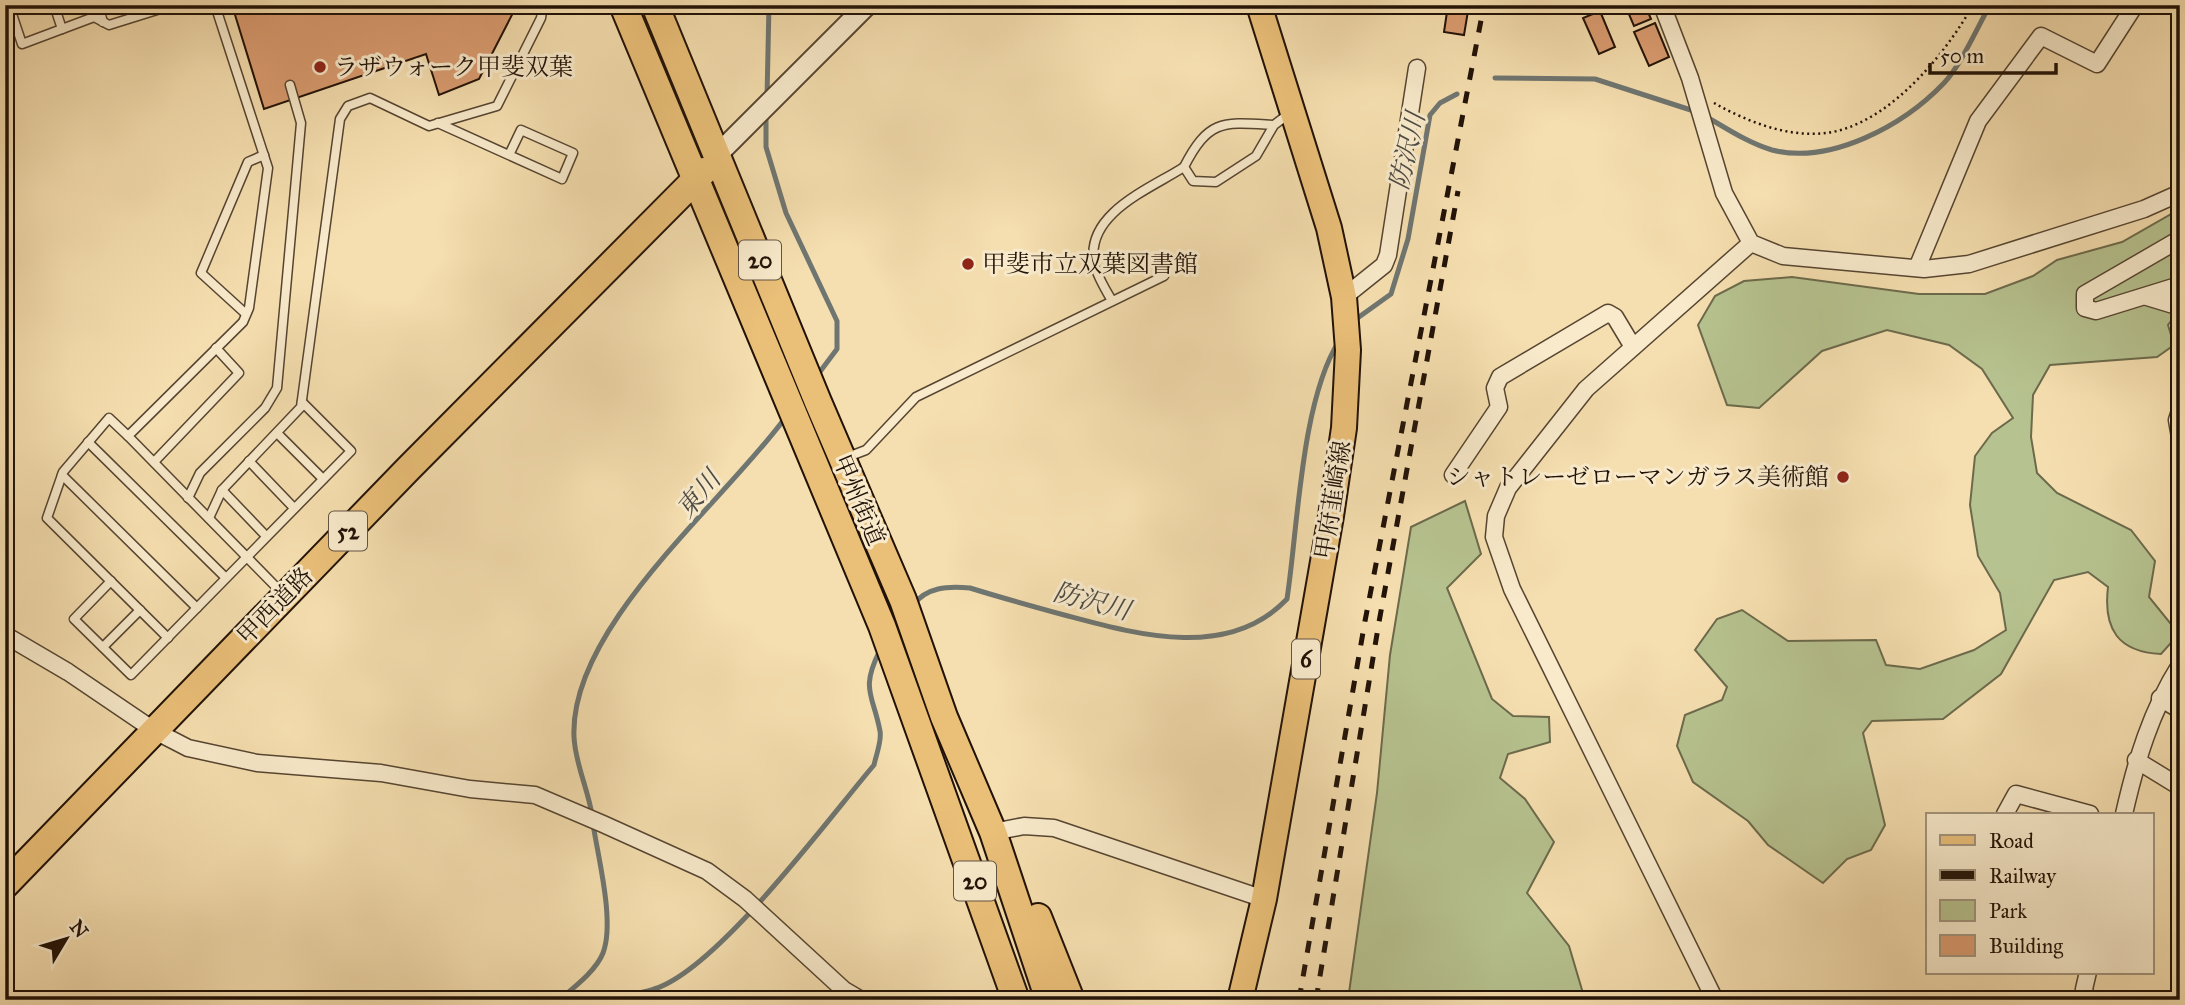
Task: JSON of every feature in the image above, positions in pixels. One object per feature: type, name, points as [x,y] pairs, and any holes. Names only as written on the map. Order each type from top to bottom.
[{"type":"highway","name":"甲州街道","points":[[623,5],[882,625],[1016,1000]]},
{"type":"highway","name":"甲州街道","points":[[655,5],[841,459],[903,600],[944,717],[993,832],[1049,1000]]},
{"type":"highway","name":"52","points":[[695,181],[716,156]]},
{"type":"highway","name":"甲西道路","points":[[5,885],[285,596],[695,181]]},
{"type":"highway","points":[[933,763],[943,814],[1001,1000]]},
{"type":"highway","points":[[993,832],[1046,932],[1072,1000]]},
{"type":"main road","name":"甲府韮崎線","points":[[1242,1000],[1264,899],[1337,479],[1344,428],[1348,350],[1345,304],[1329,228],[1283,118],[1259,5]]},
{"type":"street","points":[[716,156],[757,118],[867,5]]},
{"type":"street","points":[[1661,5],[1696,97],[1705,136],[1724,193],[1751,243],[1783,256],[1917,268],[1969,264],[2144,209],[2180,192]]},
{"type":"street","points":[[1917,268],[1978,121],[2041,36],[2097,64],[2135,5]]},
{"type":"street","points":[[1345,304],[1384,265],[1388,255],[1418,68]]},
{"type":"street","points":[[2180,239],[2085,294],[2085,308],[2096,311],[2180,285]]},
{"type":"street","points":[[1716,1000],[1512,589],[1494,537],[1496,516],[1508,488],[1586,389],[1751,243]]},
{"type":"street","points":[[2144,296],[2180,307]]},
{"type":"street","points":[[1453,475],[1499,407],[1495,388],[1500,377],[1608,313],[1615,317],[1633,347]]},
{"type":"street","points":[[2180,411],[2177,420],[2180,437]]},
{"type":"street","points":[[5,635],[68,672],[155,731],[188,748],[257,763],[381,773],[470,789],[535,795],[707,871],[745,899],[844,990],[861,1000]]},
{"type":"street","points":[[2124,813],[2136,760],[2161,698],[2180,665]]},
{"type":"street","points":[[2161,698],[2180,710]]},
{"type":"street","points":[[2136,760],[2180,788]]},
{"type":"street","points":[[2006,813],[2017,794],[2086,813]]},
{"type":"street","points":[[993,832],[1038,825],[1054,828],[1264,899]]},
{"type":"street","points":[[2087,1000],[2084,989],[2088,974]]},
{"type":"lane","points":[[9,5],[22,44],[94,18],[109,25],[173,5]]},
{"type":"lane","points":[[54,5],[62,29]]},
{"type":"lane","points":[[97,5],[103,22]]},
{"type":"lane","points":[[138,5],[142,15]]},
{"type":"lane","points":[[128,436],[243,322],[246,314],[268,169],[215,5]]},
{"type":"lane","points":[[209,518],[222,490],[301,407],[340,119],[348,106],[370,98],[429,126],[497,106],[541,18],[543,5]]},
{"type":"lane","points":[[188,498],[200,473],[265,408],[277,388],[301,123],[290,85]]},
{"type":"lane","points":[[1184,167],[1193,181],[1216,182],[1256,156],[1283,118]]},
{"type":"lane","points":[[1112,302],[1094,264],[1093,238],[1105,218],[1184,167],[1198,140],[1226,122],[1283,118]]},
{"type":"lane","points":[[438,123],[562,179],[573,153],[521,130],[509,155]]},
{"type":"lane","points":[[246,314],[201,273],[248,162],[264,155]]},
{"type":"lane","points":[[816,470],[866,450],[916,397],[1164,276]]},
{"type":"lane","points":[[154,462],[239,373],[216,348]]},
{"type":"lane","points":[[111,581],[74,619],[131,675],[351,451],[302,401]]},
{"type":"lane","points":[[168,638],[47,518],[62,475],[109,418],[285,596]]},
{"type":"lane","points":[[277,433],[323,479]]},
{"type":"lane","points":[[88,442],[226,578]]},
{"type":"lane","points":[[249,461],[294,508]]},
{"type":"lane","points":[[62,475],[197,608]]},
{"type":"lane","points":[[222,490],[266,536]]},
{"type":"lane","points":[[103,648],[140,610]]},
{"type":"path","points":[[1696,97],[1774,129],[1807,133],[1836,131],[1860,122],[1911,86],[1958,33],[1973,5]]},
{"type":"green space","points":[[2180,209],[2180,309],[2168,325],[2174,345],[2157,357],[2050,365],[2033,395],[2031,437],[2037,473],[2057,493],[2131,530],[2155,561],[2149,597],[2179,634],[2161,654],[2134,649],[2116,636],[2111,626],[2107,602],[2108,587],[2088,572],[2054,580],[2001,674],[1943,719],[1872,721],[1863,733],[1885,825],[1871,850],[1847,859],[1823,883],[1768,845],[1748,821],[1693,782],[1677,746],[1685,715],[1722,700],[1727,687],[1695,650],[1717,619],[1742,610],[1788,641],[1876,640],[1886,665],[1920,669],[1974,650],[2006,630],[2000,593],[1978,556],[1970,505],[1975,456],[1992,433],[2013,418],[1982,369],[1949,345],[1887,330],[1822,351],[1759,408],[1727,405],[1698,325],[1715,296],[1744,281],[1792,277],[1919,294],[1985,294],[2033,276],[2057,260],[2122,242]]},
{"type":"green space","points":[[1465,501],[1481,554],[1447,588],[1492,699],[1513,716],[1549,717],[1550,742],[1508,754],[1500,778],[1525,799],[1554,842],[1527,893],[1569,946],[1585,1000],[1348,1000],[1377,793],[1390,655],[1411,527]]},
{"type":"building","name":"ラザウォーク甲斐双葉","points":[[232,5],[514,5],[515,9],[479,79],[439,95],[426,54],[264,109]]},
{"type":"building","points":[[1448,5],[1469,5],[1464,35],[1444,32]]},
{"type":"building","points":[[1625,5],[1645,5],[1651,19],[1634,26]]},
{"type":"building","points":[[1600,11],[1615,47],[1599,54],[1583,18]]},
{"type":"building","points":[[1655,23],[1669,57],[1649,66],[1634,32]]},
{"type":"waterway","name":"東川","points":[[767,97],[769,5]]},
{"type":"waterway","name":"防沢川","points":[[1705,116],[1737,135],[1772,150],[1818,152],[1865,138],[1909,113],[1944,83],[1963,56],[1990,5]]},
{"type":"waterway","name":"防沢川","points":[[1495,78],[1595,79],[1697,112]]},
{"type":"waterway","name":"防沢川","points":[[1352,322],[1391,294],[1408,239],[1430,115],[1440,103],[1457,94]]},
{"type":"waterway","name":"東川","points":[[766,113],[766,147],[786,213],[837,321],[837,349],[816,377]]},
{"type":"waterway","name":"防沢川","points":[[913,605],[931,591],[953,587],[970,588],[1124,630],[1182,638],[1211,636],[1238,630],[1264,618],[1287,599],[1309,430],[1326,366],[1339,341]]},
{"type":"waterway","name":"東川","points":[[592,815],[574,737],[579,695],[596,653],[622,610],[655,568],[785,418]]},
{"type":"waterway","name":"防沢川","points":[[563,1000],[644,992],[680,976],[708,954],[770,890],[874,765],[880,735],[869,683],[880,650]]},
{"type":"waterway","name":"東川","points":[[559,1000],[584,979],[600,960],[606,940],[604,889],[593,824]]},
{"type":"railway","points":[[1299,1000],[1365,621],[1484,5]]},
{"type":"railway","points":[[1316,1000],[1379,622],[1458,191]]},
{"type":"place","name":"ラザウォーク甲斐双葉","points":[[320,67]]},
{"type":"place","name":"甲斐市立双葉図書館","points":[[968,264]]},
{"type":"place","name":"シャトレーゼローマンガラス美術館","points":[[1843,477]]}]
